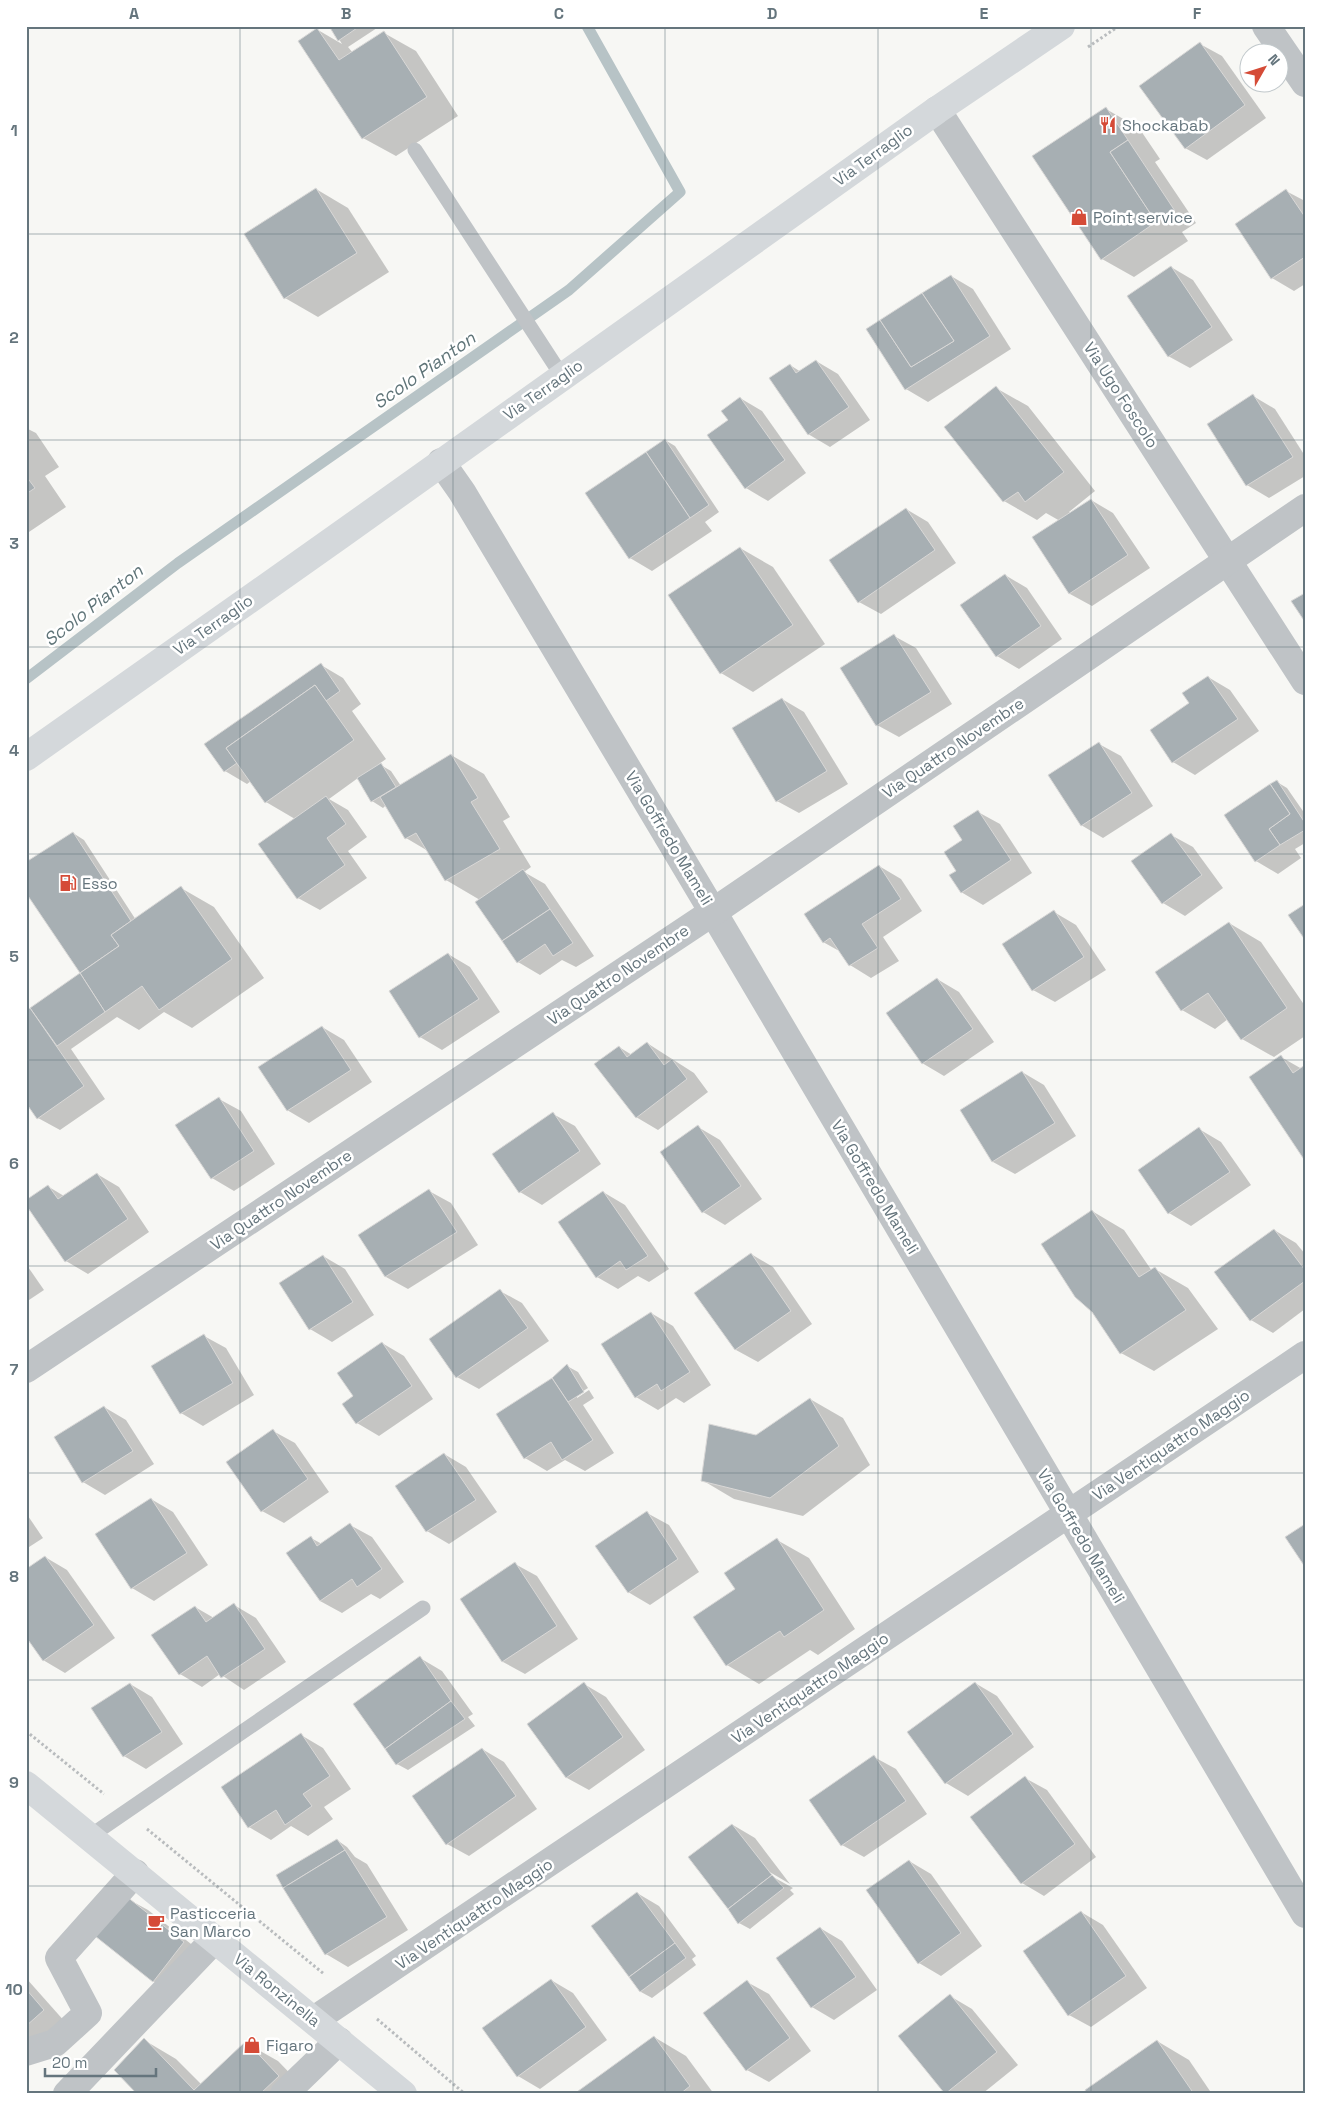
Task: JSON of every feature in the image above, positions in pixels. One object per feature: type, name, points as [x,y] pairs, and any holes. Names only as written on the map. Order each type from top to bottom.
[{"type":"main road","name":"Via Terraglio","points":[[26,757],[937,110],[1061,26]]},
{"type":"main road","name":"Via Ronzinella","points":[[26,1785],[403,2094]]},
{"type":"street","points":[[1266,26],[1305,83]]},
{"type":"street","name":"Via Ugo Foscolo","points":[[937,110],[1305,681]]},
{"type":"street","name":"Via Goffredo Mameli","points":[[441,462],[462,492],[713,912],[1305,1914]]},
{"type":"street","name":"Via Quattro Novembre","points":[[26,1369],[713,912],[1305,508]]},
{"type":"street","name":"Via Ventiquattro Maggio","points":[[314,2020],[1305,1355]]},
{"type":"street","points":[[26,2052],[55,2043],[88,2013],[59,1958],[134,1873]]},
{"type":"street","points":[[67,2094],[214,1939]]},
{"type":"street","points":[[284,2094],[339,2041]]},
{"type":"lane","points":[[415,150],[562,376]]},
{"type":"lane","points":[[89,1837],[423,1608]]},
{"type":"path","points":[[26,1731],[351,1996],[465,2094]]},
{"type":"building","points":[[329,26],[360,26],[338,41]]},
{"type":"building","points":[[317,28],[339,60],[384,31],[427,97],[362,139],[298,41]]},
{"type":"building","points":[[1200,42],[1245,105],[1185,149],[1139,86]]},
{"type":"building","points":[[1106,107],[1128,140],[1110,152],[1156,222],[1101,260],[1032,156]]},
{"type":"building","points":[[1128,140],[1175,211],[1156,222],[1110,152]]},
{"type":"building","points":[[316,188],[357,253],[284,299],[244,234]]},
{"type":"building","points":[[1286,189],[1305,217],[1305,257],[1271,279],[1235,224]]},
{"type":"building","points":[[1171,266],[1212,327],[1168,357],[1127,296]]},
{"type":"building","points":[[951,275],[990,336],[905,390],[866,329],[880,320],[911,367],[954,341],[922,293]]},
{"type":"building","points":[[922,293],[954,341],[911,367],[880,320]]},
{"type":"building","points":[[816,360],[849,407],[808,435],[769,378],[790,364],[796,373]]},
{"type":"building","points":[[996,386],[1064,472],[1025,502],[1018,492],[1003,502],[944,427]]},
{"type":"building","points":[[1253,394],[1293,457],[1246,486],[1207,424]]},
{"type":"building","points":[[740,397],[785,460],[745,489],[707,435],[728,420],[721,411]]},
{"type":"building","points":[[665,439],[709,505],[690,518],[646,452]]},
{"type":"building","points":[[646,452],[690,518],[629,559],[585,493]]},
{"type":"building","points":[[26,476],[35,488],[26,494]]},
{"type":"building","points":[[1091,499],[1128,555],[1069,594],[1032,537]]},
{"type":"building","points":[[906,508],[935,550],[858,603],[829,560]]},
{"type":"building","points":[[740,547],[793,625],[720,674],[668,595]]},
{"type":"building","points":[[1005,574],[1041,626],[996,657],[960,605]]},
{"type":"building","points":[[1305,593],[1305,622],[1291,601]]},
{"type":"building","points":[[894,634],[931,692],[876,726],[840,668]]},
{"type":"building","points":[[321,663],[340,691],[326,701],[315,685],[226,748],[237,763],[224,772],[204,744]]},
{"type":"building","points":[[1208,676],[1238,719],[1172,763],[1150,730],[1189,703],[1182,693]]},
{"type":"building","points":[[315,685],[354,740],[265,803],[226,748]]},
{"type":"building","points":[[782,698],[827,771],[776,802],[732,728]]},
{"type":"building","points":[[1099,742],[1132,793],[1081,826],[1048,775]]},
{"type":"building","points":[[451,754],[478,798],[471,802],[500,849],[445,881],[416,833],[405,839],[380,797]]},
{"type":"building","points":[[381,763],[396,787],[371,802],[357,778]]},
{"type":"building","points":[[1277,780],[1305,823],[1305,830],[1280,845],[1269,829],[1290,814],[1270,784]]},
{"type":"building","points":[[1270,784],[1290,814],[1269,829],[1280,845],[1255,862],[1224,815]]},
{"type":"building","points":[[326,796],[346,824],[327,838],[345,865],[297,899],[258,844]]},
{"type":"building","points":[[978,810],[1011,860],[961,893],[949,875],[956,871],[944,852],[962,840],[953,826]]},
{"type":"building","points":[[73,832],[131,921],[111,935],[119,946],[80,973],[26,893],[26,862]]},
{"type":"building","points":[[1171,833],[1202,875],[1162,904],[1131,861]]},
{"type":"building","points":[[879,865],[901,899],[862,924],[878,948],[849,966],[830,938],[823,943],[804,914]]},
{"type":"building","points":[[523,869],[550,909],[502,941],[475,902]]},
{"type":"building","points":[[181,886],[232,959],[159,1010],[142,986],[105,1012],[80,973],[119,946],[111,935]]},
{"type":"building","points":[[1305,904],[1305,940],[1288,915]]},
{"type":"building","points":[[550,909],[573,943],[553,956],[545,944],[517,963],[502,941]]},
{"type":"building","points":[[1054,910],[1084,957],[1032,991],[1002,944]]},
{"type":"building","points":[[1229,922],[1287,1008],[1241,1040],[1208,993],[1181,1011],[1155,972]]},
{"type":"building","points":[[448,953],[479,999],[419,1038],[389,991]]},
{"type":"building","points":[[80,973],[105,1012],[57,1046],[30,1008]]},
{"type":"building","points":[[937,978],[973,1029],[922,1064],[886,1013]]},
{"type":"building","points":[[30,1008],[84,1086],[37,1119],[26,1103],[26,1011]]},
{"type":"building","points":[[322,1026],[351,1070],[287,1111],[258,1067]]},
{"type":"building","points":[[647,1042],[664,1065],[672,1059],[687,1079],[636,1118],[594,1064],[619,1046],[627,1057]]},
{"type":"building","points":[[1281,1055],[1293,1073],[1305,1065],[1305,1161],[1249,1077]]},
{"type":"building","points":[[1022,1071],[1055,1123],[992,1162],[960,1110]]},
{"type":"building","points":[[219,1097],[254,1151],[211,1179],[175,1125]]},
{"type":"building","points":[[553,1112],[580,1151],[519,1193],[492,1154]]},
{"type":"building","points":[[698,1125],[741,1186],[702,1213],[660,1152]]},
{"type":"building","points":[[1199,1127],[1230,1172],[1168,1214],[1138,1170]]},
{"type":"building","points":[[97,1173],[128,1219],[65,1262],[26,1205],[26,1200],[48,1185],[58,1199]]},
{"type":"building","points":[[429,1189],[457,1232],[385,1277],[358,1235]]},
{"type":"building","points":[[603,1191],[648,1256],[626,1270],[620,1261],[596,1278],[558,1222]]},
{"type":"building","points":[[1092,1210],[1139,1277],[1155,1267],[1186,1310],[1120,1354],[1092,1312],[1075,1297],[1041,1244]]},
{"type":"building","points":[[1274,1229],[1305,1270],[1305,1281],[1250,1321],[1214,1272]]},
{"type":"building","points":[[751,1253],[791,1311],[735,1350],[694,1293]]},
{"type":"building","points":[[323,1255],[353,1302],[309,1330],[279,1283]]},
{"type":"building","points":[[500,1289],[528,1328],[456,1378],[429,1339]]},
{"type":"building","points":[[651,1312],[690,1372],[661,1391],[657,1384],[635,1398],[601,1344]]},
{"type":"building","points":[[204,1334],[233,1383],[180,1414],[151,1366]]},
{"type":"building","points":[[382,1342],[412,1386],[356,1424],[342,1404],[353,1396],[337,1373]]},
{"type":"building","points":[[567,1364],[584,1392],[568,1402],[552,1378]]},
{"type":"building","points":[[552,1378],[593,1440],[562,1460],[551,1442],[524,1459],[496,1414]]},
{"type":"building","points":[[810,1398],[839,1446],[770,1498],[701,1481],[709,1424],[756,1435]]},
{"type":"building","points":[[104,1406],[133,1451],[82,1483],[54,1437]]},
{"type":"building","points":[[273,1429],[308,1479],[261,1512],[226,1462]]},
{"type":"building","points":[[444,1453],[476,1500],[426,1532],[395,1486]]},
{"type":"building","points":[[151,1498],[187,1553],[131,1589],[95,1534]]},
{"type":"building","points":[[647,1511],[678,1559],[628,1593],[595,1546]]},
{"type":"building","points":[[350,1523],[382,1569],[357,1587],[352,1579],[320,1601],[286,1553],[311,1536],[317,1546]]},
{"type":"building","points":[[1305,1524],[1305,1567],[1285,1537]]},
{"type":"building","points":[[777,1538],[824,1610],[784,1637],[780,1631],[726,1666],[693,1617],[735,1589],[724,1573]]},
{"type":"building","points":[[45,1556],[94,1625],[43,1661],[26,1637],[26,1569]]},
{"type":"building","points":[[515,1562],[557,1626],[502,1662],[460,1599]]},
{"type":"building","points":[[234,1603],[265,1649],[221,1678],[207,1656],[179,1675],[151,1635],[195,1606],[206,1622]]},
{"type":"building","points":[[420,1656],[451,1701],[385,1749],[353,1704]]},
{"type":"building","points":[[584,1682],[623,1737],[566,1778],[527,1724]]},
{"type":"building","points":[[975,1682],[1013,1734],[945,1784],[907,1732]]},
{"type":"building","points":[[130,1683],[162,1732],[123,1757],[91,1708]]},
{"type":"building","points":[[451,1701],[465,1719],[396,1765],[385,1749]]},
{"type":"building","points":[[301,1733],[330,1776],[303,1794],[312,1806],[285,1825],[276,1810],[248,1828],[221,1787]]},
{"type":"building","points":[[482,1748],[516,1796],[446,1845],[412,1796]]},
{"type":"building","points":[[874,1755],[906,1801],[841,1846],[809,1800]]},
{"type":"building","points":[[1025,1776],[1075,1844],[1021,1884],[970,1817]]},
{"type":"building","points":[[732,1824],[772,1875],[728,1909],[688,1857]]},
{"type":"building","points":[[337,1839],[345,1850],[283,1888],[276,1875]]},
{"type":"building","points":[[345,1850],[387,1917],[325,1955],[283,1888]]},
{"type":"building","points":[[909,1860],[961,1933],[918,1964],[866,1890]]},
{"type":"building","points":[[772,1875],[784,1888],[738,1924],[728,1909]]},
{"type":"building","points":[[637,1892],[675,1943],[629,1977],[591,1926]]},
{"type":"building","points":[[126,1896],[184,1942],[153,1982],[95,1936]]},
{"type":"building","points":[[1081,1911],[1126,1976],[1068,2016],[1023,1951]]},
{"type":"building","points":[[820,1927],[856,1977],[811,2008],[776,1958]]},
{"type":"building","points":[[675,1943],[686,1958],[640,1992],[629,1977]]},
{"type":"building","points":[[551,1979],[586,2027],[517,2077],[482,2028]]},
{"type":"building","points":[[747,1980],[790,2038],[746,2071],[703,2013]]},
{"type":"building","points":[[26,1989],[44,2010],[26,2026]]},
{"type":"building","points":[[950,1994],[997,2052],[945,2094],[898,2036]]},
{"type":"building","points":[[654,2036],[690,2086],[680,2094],[574,2094]]},
{"type":"building","points":[[144,2038],[194,2090],[246,2041],[279,2076],[260,2094],[137,2094],[114,2070]]},
{"type":"building","points":[[1157,2040],[1194,2094],[1087,2094],[1085,2090]]},
{"type":"waterway","name":"Scolo Pianton","points":[[26,679],[178,563],[569,290],[680,192],[587,26]]},
{"type":"place","name":"Shockabab","points":[[1108,125]]},
{"type":"place","name":"Point service","points":[[1079,217]]},
{"type":"place","name":"Esso","points":[[68,883]]},
{"type":"place","name":"Pasticceria San Marco","points":[[156,1922]]},
{"type":"place","name":"Figaro","points":[[252,2045]]}]
